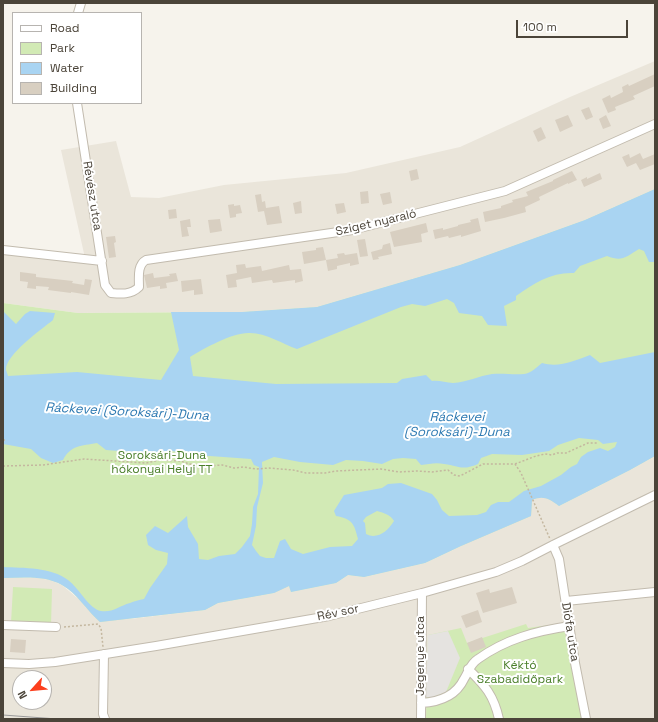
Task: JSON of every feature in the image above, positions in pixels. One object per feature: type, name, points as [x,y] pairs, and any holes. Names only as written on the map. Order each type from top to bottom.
[{"type":"street","name":"Révész utca","points":[[77,104],[105,285],[108,289]]},
{"type":"street","name":"Sziget nyaraló","points":[[108,289],[111,293],[133,293],[139,287],[139,270],[142,262],[146,260],[352,230],[505,191],[655,124]]},
{"type":"street","points":[[3,250],[102,262]]},
{"type":"street","name":"Rév sor","points":[[3,663],[29,664],[56,662],[104,654],[329,616],[422,593],[496,572],[522,561],[655,495]]},
{"type":"street","name":"Diófa utca","points":[[553,545],[559,559],[586,719]]},
{"type":"street","points":[[566,601],[655,592]]},
{"type":"street","name":"Jegenye utca","points":[[421,719],[422,593]]},
{"type":"street","points":[[3,625],[56,627]]},
{"type":"street","points":[[421,703],[434,702],[455,692],[472,663],[497,646],[541,630],[570,626]]},
{"type":"street","points":[[104,654],[103,714],[105,719]]},
{"type":"street","points":[[468,669],[490,693],[497,707],[499,719]]},
{"type":"path","points":[[3,466],[43,465],[84,459],[146,463],[160,460],[181,461],[195,465],[218,465],[228,468],[243,467],[313,473],[381,469],[398,472],[432,472],[448,470],[457,476],[483,464],[515,464],[536,456],[566,453],[588,443],[598,443]]},
{"type":"path","points":[[515,464],[528,487],[553,545]]},
{"type":"path","points":[[56,627],[98,624],[101,628],[104,654]]},
{"type":"shaded area","points":[[655,61],[655,189],[585,220],[460,265],[317,307],[242,312],[78,313],[3,303],[3,248],[85,258],[61,150],[116,141],[131,197],[159,198],[224,185],[346,173],[460,147],[570,97]]},
{"type":"shaded area","points":[[655,456],[655,719],[3,719],[3,578],[38,578],[50,580],[62,585],[76,597],[130,619],[205,610],[218,603],[274,593],[289,585],[291,592],[336,583],[348,575],[364,577],[425,563],[461,546],[536,498],[549,498],[559,506]]},
{"type":"shaded area","points":[[448,631],[460,658],[446,692],[433,697],[426,697],[428,635]]},
{"type":"green space","name":"Soroksári-Duna hókonyai Helyi TT","points":[[655,189],[655,456],[559,506],[546,498],[532,500],[531,516],[425,563],[364,577],[348,575],[336,583],[291,592],[289,586],[274,593],[218,603],[205,610],[100,622],[77,597],[62,585],[40,578],[3,578],[3,303],[78,313],[242,312],[317,307],[460,265],[585,220]]},
{"type":"green space","points":[[13,587],[52,589],[51,625],[11,623]]},
{"type":"green space","name":"Kéktó Szabadidőpark","points":[[563,623],[582,719],[426,719],[428,635],[461,628],[467,643],[526,624],[528,628]]},
{"type":"water","name":"Ráckevei (Soroksári)-Duna","points":[[655,189],[655,262],[649,262],[644,251],[639,249],[624,258],[616,259],[607,256],[580,266],[574,273],[558,274],[544,279],[516,296],[516,300],[504,306],[507,326],[488,325],[482,316],[459,313],[454,303],[447,299],[425,306],[412,304],[401,307],[297,349],[256,333],[243,333],[219,341],[190,357],[193,376],[276,384],[397,383],[402,379],[426,375],[432,381],[453,383],[492,374],[524,374],[542,363],[554,365],[560,364],[590,355],[600,363],[655,352],[655,456],[559,506],[546,498],[532,500],[531,516],[425,563],[364,577],[348,575],[336,583],[291,592],[289,586],[274,593],[218,603],[205,610],[100,622],[77,597],[62,585],[40,578],[3,578],[3,567],[46,570],[68,580],[92,606],[101,611],[112,610],[144,599],[167,564],[168,553],[156,550],[148,545],[146,535],[155,526],[168,533],[187,516],[188,527],[198,544],[199,559],[208,560],[219,556],[235,554],[250,536],[253,507],[258,494],[259,467],[254,465],[251,459],[196,455],[172,451],[146,453],[106,450],[97,443],[77,447],[69,451],[63,460],[53,463],[41,458],[31,449],[3,444],[3,311],[16,324],[25,314],[30,311],[55,313],[53,320],[25,343],[11,357],[7,364],[6,370],[8,376],[77,372],[161,380],[179,350],[171,312],[242,312],[317,307],[460,265],[585,220]],"holes":[[[579,438],[598,440],[603,444],[617,442],[615,447],[608,451],[600,448],[588,452],[581,457],[577,464],[561,475],[541,486],[524,491],[509,502],[498,502],[491,505],[486,512],[477,515],[449,516],[442,510],[432,494],[401,483],[388,484],[382,488],[344,495],[334,511],[336,516],[346,519],[354,526],[358,539],[352,546],[330,547],[303,554],[291,549],[285,539],[280,541],[274,558],[266,558],[260,556],[252,545],[256,526],[257,507],[263,483],[262,462],[274,457],[300,462],[333,465],[346,460],[382,464],[393,459],[403,458],[416,459],[421,465],[438,463],[464,468],[478,464],[481,458],[492,454],[522,455],[549,451],[558,445]],[[377,511],[385,513],[394,521],[382,534],[370,536],[366,534],[365,523],[363,521],[366,517]]]},
{"type":"building","points":[[655,74],[655,86],[633,96],[635,99],[615,107],[616,110],[608,113],[602,99],[610,95],[611,98],[623,92],[622,87],[628,84],[629,86]]},
{"type":"building","points":[[589,107],[593,117],[586,120],[581,110]]},
{"type":"building","points":[[568,115],[573,126],[560,132],[555,120]]},
{"type":"building","points":[[606,115],[611,126],[603,129],[599,119]]},
{"type":"building","points":[[541,127],[546,138],[538,142],[533,131]]},
{"type":"building","points":[[640,153],[643,159],[655,154],[655,164],[640,170],[636,163],[627,167],[622,157],[629,154],[630,158]]},
{"type":"building","points":[[417,169],[419,179],[411,181],[409,171]]},
{"type":"building","points":[[572,171],[577,180],[539,197],[540,200],[525,207],[526,212],[485,222],[483,212],[501,208],[501,206],[513,202],[512,200],[528,196],[526,192],[553,181]]},
{"type":"building","points":[[600,173],[602,179],[584,187],[581,180]]},
{"type":"building","points":[[368,191],[369,203],[361,204],[360,192]]},
{"type":"building","points":[[390,192],[392,203],[383,205],[380,194]]},
{"type":"building","points":[[261,194],[262,202],[265,201],[266,208],[279,206],[282,223],[267,225],[264,211],[258,212],[255,195]]},
{"type":"building","points":[[301,201],[302,213],[295,214],[293,203]]},
{"type":"building","points":[[344,203],[346,212],[337,214],[335,204]]},
{"type":"building","points":[[234,204],[234,206],[240,205],[242,213],[236,214],[236,217],[230,218],[228,205]]},
{"type":"building","points":[[176,209],[177,218],[169,219],[168,210]]},
{"type":"building","points":[[478,218],[481,231],[461,237],[461,235],[435,239],[433,230],[443,228],[443,230],[458,226]]},
{"type":"building","points":[[190,219],[191,227],[187,227],[189,236],[182,237],[180,221]]},
{"type":"building","points":[[220,219],[222,231],[210,233],[208,220]]},
{"type":"building","points":[[426,223],[428,232],[421,234],[422,242],[394,247],[390,232]]},
{"type":"building","points":[[115,236],[116,242],[114,243],[116,257],[109,258],[106,237]]},
{"type":"building","points":[[365,239],[368,256],[360,257],[357,240]]},
{"type":"building","points":[[390,243],[392,254],[378,257],[379,259],[373,260],[371,252],[382,249],[383,245]]},
{"type":"building","points":[[323,247],[326,260],[304,264],[302,252],[316,250],[316,248]]},
{"type":"building","points":[[344,253],[345,255],[357,253],[359,264],[350,266],[350,263],[337,266],[337,269],[328,271],[326,260],[338,258],[337,254]]},
{"type":"building","points":[[245,264],[246,268],[261,266],[262,271],[289,265],[290,270],[301,269],[303,281],[295,283],[295,280],[273,283],[272,280],[252,283],[251,277],[236,280],[237,287],[228,288],[226,275],[237,273],[236,265]]},
{"type":"building","points":[[20,272],[36,274],[36,277],[73,281],[72,283],[84,285],[85,279],[92,280],[89,295],[48,290],[49,287],[36,286],[36,289],[27,288],[28,282],[20,281]]},
{"type":"building","points":[[153,273],[154,278],[170,276],[169,274],[176,273],[178,281],[166,283],[167,288],[160,289],[160,286],[147,288],[144,275]]},
{"type":"building","points":[[201,279],[203,294],[194,295],[194,290],[182,292],[181,281]]},
{"type":"building","points":[[512,587],[517,603],[483,613],[476,593],[489,589],[490,593]]},
{"type":"building","points":[[478,610],[482,622],[466,628],[461,616]]},
{"type":"building","points":[[482,637],[486,647],[471,653],[467,643]]},
{"type":"building","points":[[11,639],[26,640],[25,653],[10,652]]},
{"type":"tram line","points":[[3,715],[57,719]]}]
